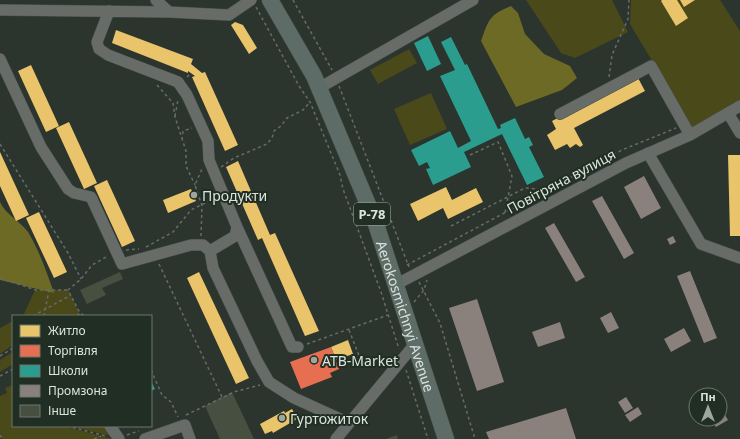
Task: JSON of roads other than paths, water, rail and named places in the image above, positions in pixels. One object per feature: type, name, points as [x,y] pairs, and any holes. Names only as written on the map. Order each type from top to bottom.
[{"type":"highway","name":"Aerokosmichnyi Avenue","points":[[270,0],[314,76],[375,221],[397,284],[446,439]]},
{"type":"street","points":[[156,0],[169,12]]},
{"type":"street","points":[[319,88],[473,0]]},
{"type":"street","points":[[0,10],[169,12],[228,15],[252,1]]},
{"type":"street","points":[[108,11],[97,42],[99,49],[108,55],[178,82],[187,95],[208,141],[209,160],[237,227],[292,347],[298,347]]},
{"type":"street","points":[[0,59],[42,147],[68,189],[74,193],[91,197],[122,264],[191,245],[203,245],[210,251],[213,268],[257,361],[269,382],[294,398],[349,423]]},
{"type":"street","points":[[560,114],[651,66],[690,135]]},
{"type":"street","name":"Повітряна вулиця","points":[[397,284],[626,163],[690,135],[740,106]]},
{"type":"street","points":[[728,113],[740,133]]},
{"type":"street","points":[[648,153],[700,244],[740,258]]},
{"type":"street","points":[[227,243],[235,236],[237,227]]},
{"type":"street","points":[[210,251],[227,243],[237,241],[245,244]]},
{"type":"street","points":[[336,439],[415,344]]},
{"type":"street","points":[[143,435],[180,422],[185,425],[190,439]]},
{"type":"street","points":[[111,427],[118,438]]},
{"type":"place","name":"Продукти","points":[[194,195]]},
{"type":"place","name":"ATB-Market","points":[[314,360]]},
{"type":"place","name":"Гуртожиток","points":[[282,418]]}]
